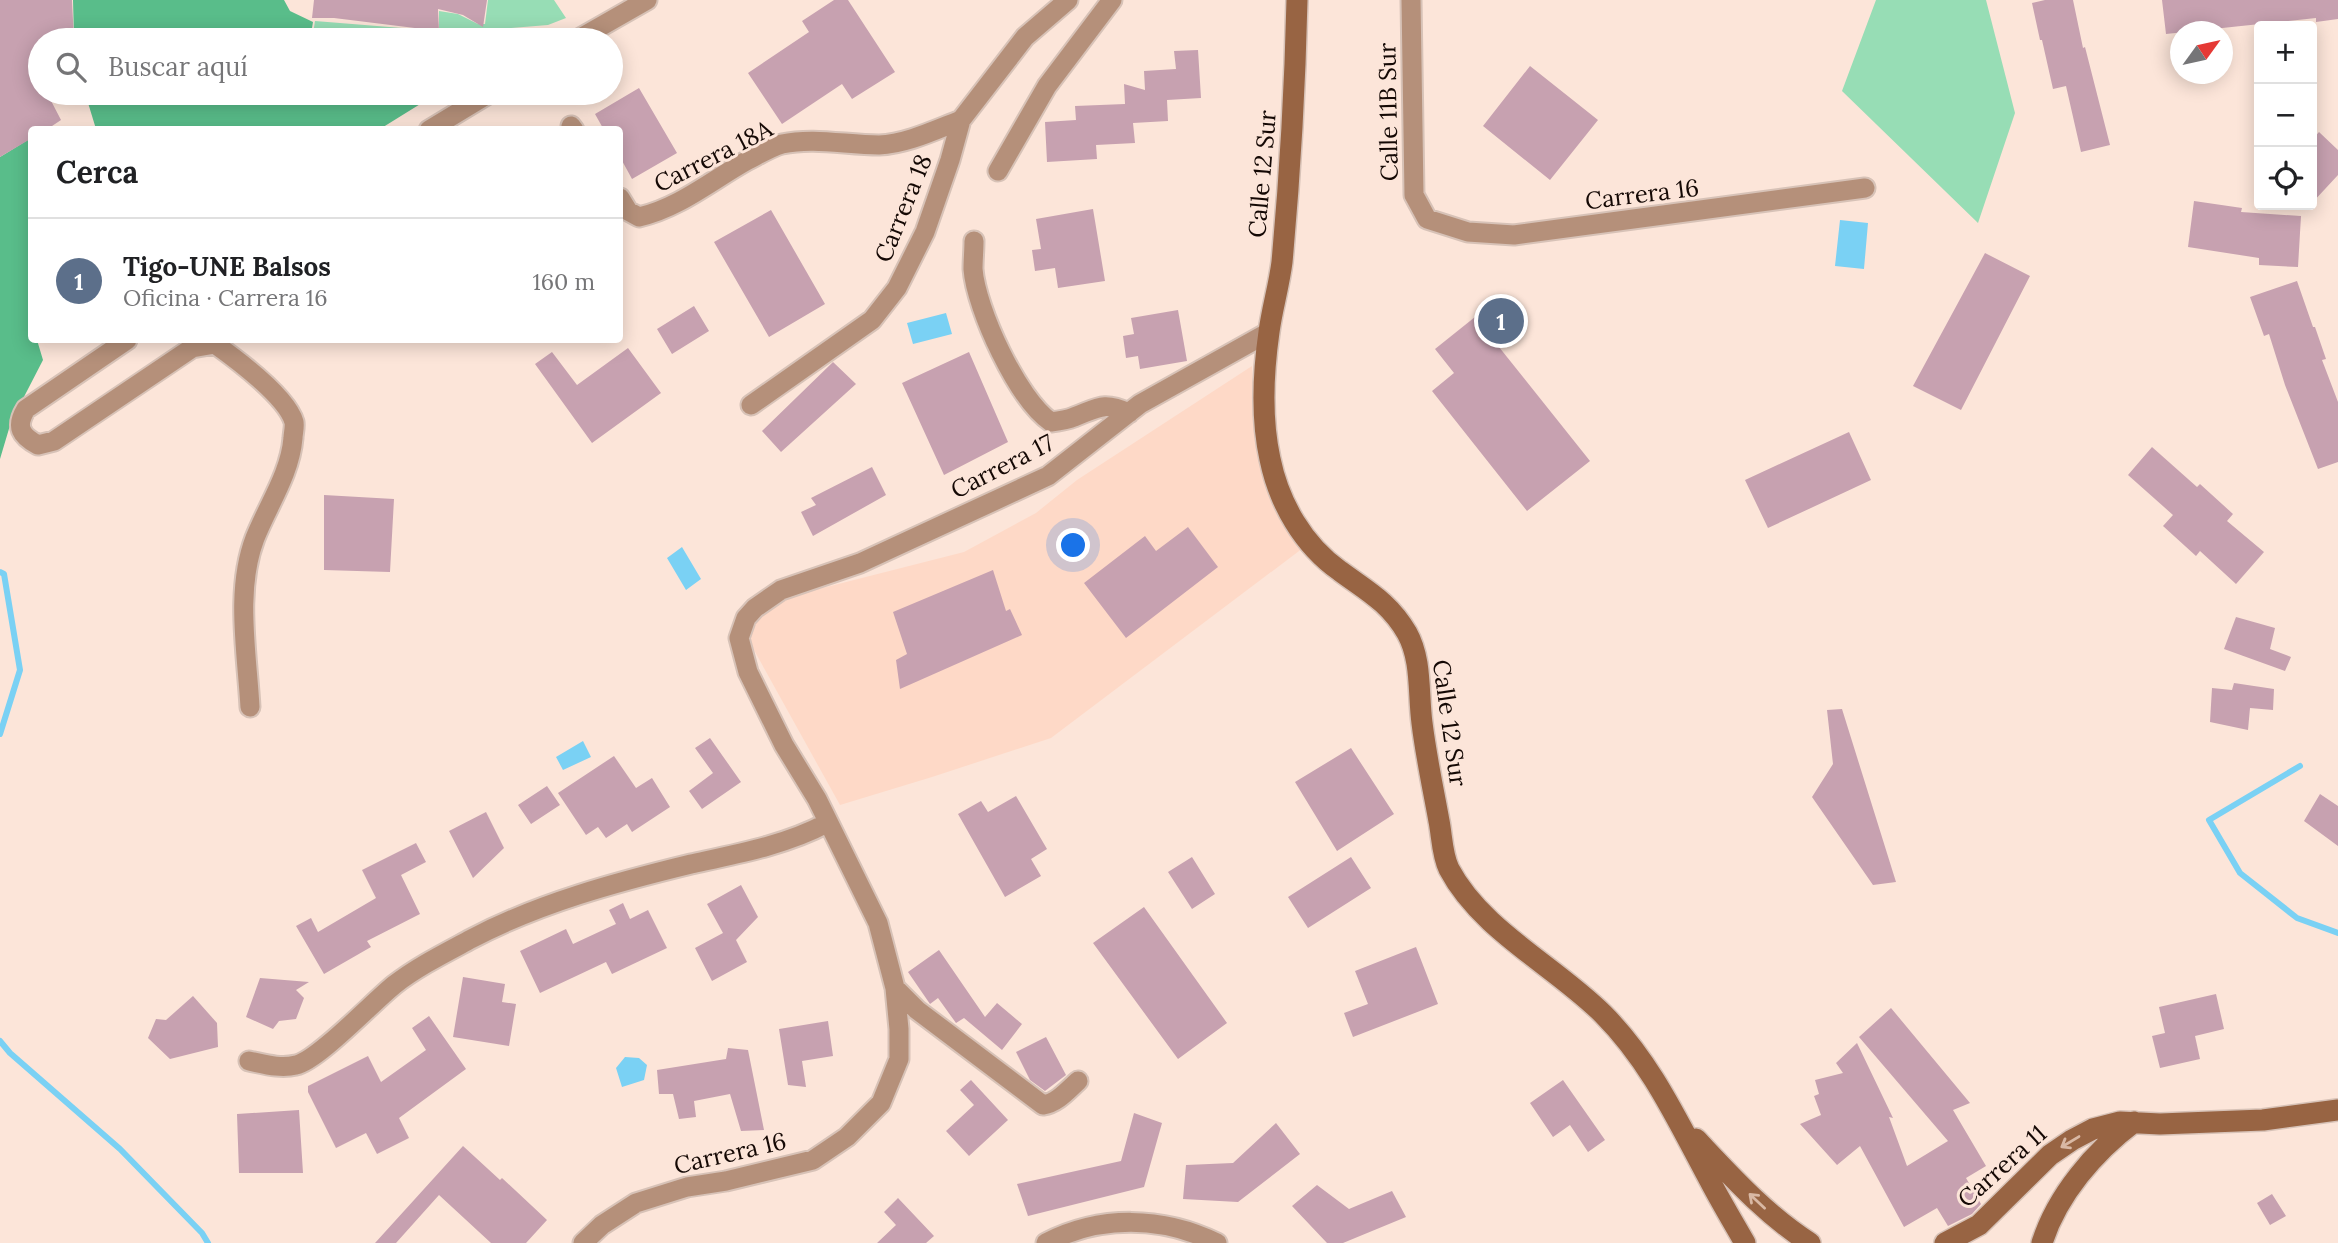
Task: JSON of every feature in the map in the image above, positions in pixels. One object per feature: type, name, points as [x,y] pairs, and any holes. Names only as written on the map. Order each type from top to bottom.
[{"type":"main road","name":"Calle 12 Sur","points":[[1297,0],[1295,90],[1281,268],[1269,332],[1263,402],[1270,458],[1277,485],[1287,511],[1318,554],[1391,608],[1409,636],[1420,674],[1422,722],[1446,864],[1460,888],[1482,914],[1550,967],[1604,1014],[1629,1043],[1653,1076],[1680,1122],[1745,1243]]},
{"type":"main road","name":"Carrera 11","points":[[1945,1243],[1979,1225],[2050,1155],[2093,1129],[2120,1122],[2160,1124],[2263,1120],[2338,1110]]},
{"type":"main road","name":"Calle 12 Sur","points":[[1680,1122],[1751,1196],[1785,1226],[1810,1243]]},
{"type":"main road","points":[[2042,1243],[2056,1209],[2076,1182],[2107,1144],[2134,1122]]},
{"type":"street","points":[[598,28],[647,0]]},
{"type":"street","name":"Carrera 18","points":[[751,405],[872,320],[897,288],[925,232],[961,120],[1025,37],[1068,0]]},
{"type":"street","points":[[998,171],[1047,86],[1112,0]]},
{"type":"street","name":"Calle 11B Sur","points":[[1411,0],[1414,195],[1427,219]]},
{"type":"street","points":[[436,126],[470,105]]},
{"type":"street","name":"Carrera 18A","points":[[623,203],[628,211],[639,217],[646,216],[681,201],[725,173],[780,145],[809,141],[881,145],[916,137],[961,120]]},
{"type":"street","name":"Carrera 16","points":[[1427,219],[1468,232],[1514,235],[1865,188]]},
{"type":"street","points":[[974,241],[973,271],[988,323],[1011,373],[1040,415],[1051,422],[1073,418],[1097,406],[1114,406],[1129,413]]},
{"type":"street","name":"Carrera 17","points":[[827,823],[817,799],[783,745],[748,672],[739,639],[746,618],[755,608],[780,590],[872,558],[1048,476],[1129,413],[1269,332]]},
{"type":"street","points":[[123,343],[26,410],[21,417],[20,429],[25,439],[44,445],[192,348],[215,344],[239,360],[279,399],[294,423],[291,458],[254,540],[246,579],[244,604],[250,707]]},
{"type":"street","points":[[249,1061],[273,1066],[298,1065],[320,1051],[396,984],[474,938],[525,914],[633,878],[735,856],[812,831],[827,823],[878,923],[895,988],[917,1010],[1043,1105],[1060,1098],[1078,1081]]},
{"type":"street","name":"Carrera 16","points":[[583,1243],[602,1225],[636,1203],[687,1187],[726,1181],[813,1160],[847,1137],[881,1102],[899,1059],[895,988]]},
{"type":"street","points":[[1046,1243],[1067,1232],[1094,1224],[1134,1221],[1168,1226],[1217,1243]]},
{"type":"shaded area","points":[[1252,366],[1255,424],[1269,494],[1303,548],[1051,738],[840,805],[749,641],[761,611],[799,594],[964,552],[1036,513],[1077,480]]},
{"type":"green space","points":[[73,0],[284,0],[290,11],[313,22],[312,28],[74,28]]},
{"type":"green space","points":[[488,0],[554,0],[566,18],[548,25],[439,28],[439,11],[458,14],[478,24],[485,24]]},
{"type":"green space","points":[[1876,0],[1986,0],[2015,113],[1978,223],[1842,91]]},
{"type":"green space","points":[[315,21],[402,28],[314,28]]},
{"type":"green space","points":[[89,105],[419,105],[385,126],[95,126]]},
{"type":"green space","points":[[28,140],[28,343],[38,343],[43,360],[11,422],[0,459],[0,157]]},
{"type":"water","points":[[1840,220],[1868,223],[1864,269],[1835,266]]},
{"type":"water","points":[[946,313],[952,334],[913,344],[907,323]]},
{"type":"water","points":[[682,547],[701,579],[686,590],[667,558]]},
{"type":"water","points":[[583,741],[591,757],[563,770],[556,757]]},
{"type":"water","points":[[625,1057],[639,1058],[647,1065],[644,1080],[622,1087],[616,1068]]},
{"type":"building","points":[[0,0],[72,0],[73,28],[28,28],[28,105],[53,105],[61,120],[52,126],[28,126],[28,140],[0,157]]},
{"type":"building","points":[[314,0],[487,0],[483,27],[463,15],[438,9],[439,28],[312,18]]},
{"type":"building","points":[[834,0],[848,0],[895,72],[852,99],[842,84],[782,124],[748,73],[809,32],[802,21]]},
{"type":"building","points":[[2073,0],[2083,48],[2085,47],[2110,145],[2081,152],[2066,86],[2053,89],[2040,40],[2032,3]]},
{"type":"building","points":[[2162,0],[2338,0],[2338,19],[2317,22],[2316,18],[2254,21],[2254,25],[2233,27],[2233,21],[2170,21],[2170,34],[2166,34]]},
{"type":"building","points":[[1198,50],[1201,98],[1167,100],[1168,121],[1133,123],[1135,143],[1096,145],[1097,159],[1047,162],[1045,122],[1076,120],[1075,106],[1125,104],[1124,84],[1145,90],[1144,71],[1176,69],[1174,51]]},
{"type":"building","points":[[1530,66],[1598,120],[1550,180],[1483,126]]},
{"type":"building","points":[[639,88],[677,153],[632,179],[623,162],[623,126],[602,126],[595,114],[610,105],[623,105],[623,97]]},
{"type":"building","points":[[2319,132],[2338,150],[2338,175],[2317,198],[2317,147]]},
{"type":"building","points":[[2194,201],[2242,208],[2241,212],[2301,216],[2298,267],[2259,265],[2259,258],[2188,247]]},
{"type":"building","points":[[1093,209],[1105,281],[1058,288],[1055,268],[1035,271],[1032,250],[1041,249],[1036,219]]},
{"type":"building","points":[[771,210],[825,304],[769,337],[714,242]]},
{"type":"building","points":[[1985,253],[2030,276],[1961,410],[1913,386]]},
{"type":"building","points":[[2297,281],[2326,359],[2322,360],[2338,402],[2338,462],[2318,469],[2285,385],[2269,334],[2264,336],[2250,297]]},
{"type":"building","points":[[694,306],[709,331],[672,354],[657,329]]},
{"type":"building","points":[[1178,310],[1187,361],[1140,369],[1138,356],[1126,358],[1123,336],[1134,334],[1131,318]]},
{"type":"building","points":[[1475,317],[1590,461],[1527,511],[1432,391],[1454,373],[1435,349]]},
{"type":"building","points":[[628,348],[661,393],[592,443],[535,364],[552,352],[577,385]]},
{"type":"building","points":[[969,352],[1008,442],[944,475],[902,383]]},
{"type":"building","points":[[833,362],[856,384],[781,452],[762,431]]},
{"type":"building","points":[[1849,432],[1871,480],[1768,528],[1745,480]]},
{"type":"building","points":[[2152,447],[2197,487],[2200,484],[2233,514],[2227,521],[2264,552],[2236,584],[2200,551],[2196,556],[2163,526],[2173,515],[2128,475]]},
{"type":"building","points":[[872,467],[886,495],[813,536],[801,512],[816,505],[811,498]]},
{"type":"building","points":[[324,495],[394,499],[390,572],[324,570]]},
{"type":"building","points":[[1188,527],[1218,567],[1126,638],[1084,583],[1145,536],[1156,551]]},
{"type":"building","points":[[993,570],[1006,611],[1010,609],[1022,635],[900,689],[896,660],[907,654],[893,612]]},
{"type":"building","points":[[2236,617],[2275,628],[2270,649],[2291,657],[2285,671],[2224,649]]},
{"type":"building","points":[[2234,683],[2274,689],[2273,710],[2250,708],[2248,730],[2210,722],[2212,688],[2232,690]]},
{"type":"building","points":[[1842,709],[1896,882],[1873,885],[1812,797],[1833,764],[1827,710]]},
{"type":"building","points":[[710,738],[741,782],[702,809],[689,791],[713,773],[695,748]]},
{"type":"building","points":[[1351,748],[1394,814],[1337,851],[1295,782]]},
{"type":"building","points":[[614,756],[636,788],[652,778],[670,807],[632,832],[627,824],[606,838],[598,827],[586,835],[558,793]]},
{"type":"building","points":[[547,786],[560,805],[531,824],[518,805]]},
{"type":"building","points":[[2320,794],[2338,806],[2338,846],[2304,821]]},
{"type":"building","points":[[1016,796],[1047,849],[1031,859],[1041,876],[1005,897],[958,814],[981,801],[988,812]]},
{"type":"building","points":[[486,812],[504,848],[473,878],[449,831]]},
{"type":"building","points":[[416,843],[426,862],[401,875],[420,914],[367,941],[371,947],[324,974],[296,926],[311,918],[318,932],[376,898],[362,870]]},
{"type":"building","points":[[1192,857],[1215,894],[1192,909],[1168,872]]},
{"type":"building","points":[[1351,857],[1371,888],[1308,928],[1288,897]]},
{"type":"building","points":[[741,885],[758,917],[736,940],[747,962],[712,981],[695,948],[723,933],[707,904]]},
{"type":"building","points":[[623,903],[630,919],[648,910],[667,948],[612,974],[606,962],[540,993],[520,951],[566,929],[573,944],[616,924],[609,910]]},
{"type":"building","points":[[1144,907],[1227,1023],[1178,1059],[1093,943]]},
{"type":"building","points":[[1416,947],[1438,1004],[1353,1037],[1344,1013],[1368,1004],[1355,971]]},
{"type":"building","points":[[939,950],[985,1017],[997,1003],[1022,1024],[1002,1050],[964,1018],[956,1023],[938,998],[930,1004],[908,972]]},
{"type":"building","points":[[463,977],[505,984],[502,1002],[516,1004],[509,1046],[453,1037]]},
{"type":"building","points":[[260,978],[309,982],[296,990],[304,998],[296,1019],[279,1021],[273,1029],[246,1017]]},
{"type":"building","points":[[2216,994],[2224,1029],[2195,1036],[2200,1059],[2160,1068],[2152,1036],[2165,1033],[2159,1007]]},
{"type":"building","points":[[193,996],[217,1023],[218,1047],[170,1059],[148,1038],[156,1019],[166,1020]]},
{"type":"building","points":[[1891,1008],[1970,1103],[1953,1110],[1986,1166],[1966,1178],[1981,1204],[1972,1214],[1948,1226],[1937,1208],[1904,1227],[1860,1146],[1837,1165],[1800,1124],[1821,1115],[1814,1096],[1819,1094],[1815,1080],[1843,1073],[1836,1063],[1857,1043],[1893,1118],[1889,1117],[1907,1166],[1948,1141],[1859,1037]]},
{"type":"building","points":[[429,1016],[466,1069],[399,1118],[409,1138],[377,1154],[366,1133],[336,1148],[308,1092],[308,1086],[368,1056],[381,1082],[426,1050],[412,1028]]},
{"type":"building","points":[[828,1021],[833,1056],[802,1061],[806,1087],[788,1085],[779,1029]]},
{"type":"building","points":[[1046,1037],[1066,1075],[1045,1091],[1030,1080],[1016,1052]]},
{"type":"building","points":[[728,1048],[748,1050],[764,1130],[741,1131],[730,1094],[694,1101],[696,1117],[679,1119],[673,1094],[659,1094],[657,1070],[726,1059]]},
{"type":"building","points":[[971,1080],[1008,1120],[969,1156],[946,1131],[974,1105],[960,1090]]},
{"type":"building","points":[[1563,1080],[1605,1140],[1588,1152],[1570,1125],[1553,1137],[1530,1103]]},
{"type":"building","points":[[299,1110],[303,1173],[239,1173],[237,1114]]},
{"type":"building","points":[[1134,1113],[1162,1123],[1144,1187],[1028,1216],[1017,1184],[1121,1161]]},
{"type":"building","points":[[1276,1123],[1300,1154],[1238,1202],[1183,1199],[1186,1165],[1233,1163]]},
{"type":"building","points":[[463,1146],[547,1220],[526,1243],[491,1243],[439,1195],[396,1243],[375,1243]]},
{"type":"building","points":[[1317,1185],[1349,1209],[1392,1191],[1406,1217],[1343,1243],[1327,1243],[1292,1206]]},
{"type":"building","points":[[2272,1194],[2286,1216],[2270,1225],[2257,1203]]},
{"type":"building","points":[[898,1198],[934,1236],[926,1243],[877,1243],[896,1225],[884,1212]]},
{"type":"waterway","points":[[0,572],[4,574],[20,670],[0,734]]},
{"type":"waterway","points":[[2300,766],[2209,820],[2240,873],[2297,918],[2338,933]]},
{"type":"waterway","points":[[0,1041],[10,1053],[120,1149],[202,1233],[208,1243]]},
{"type":"place","name":"Tigo-UNE Balsos","points":[[1501,321]]}]
